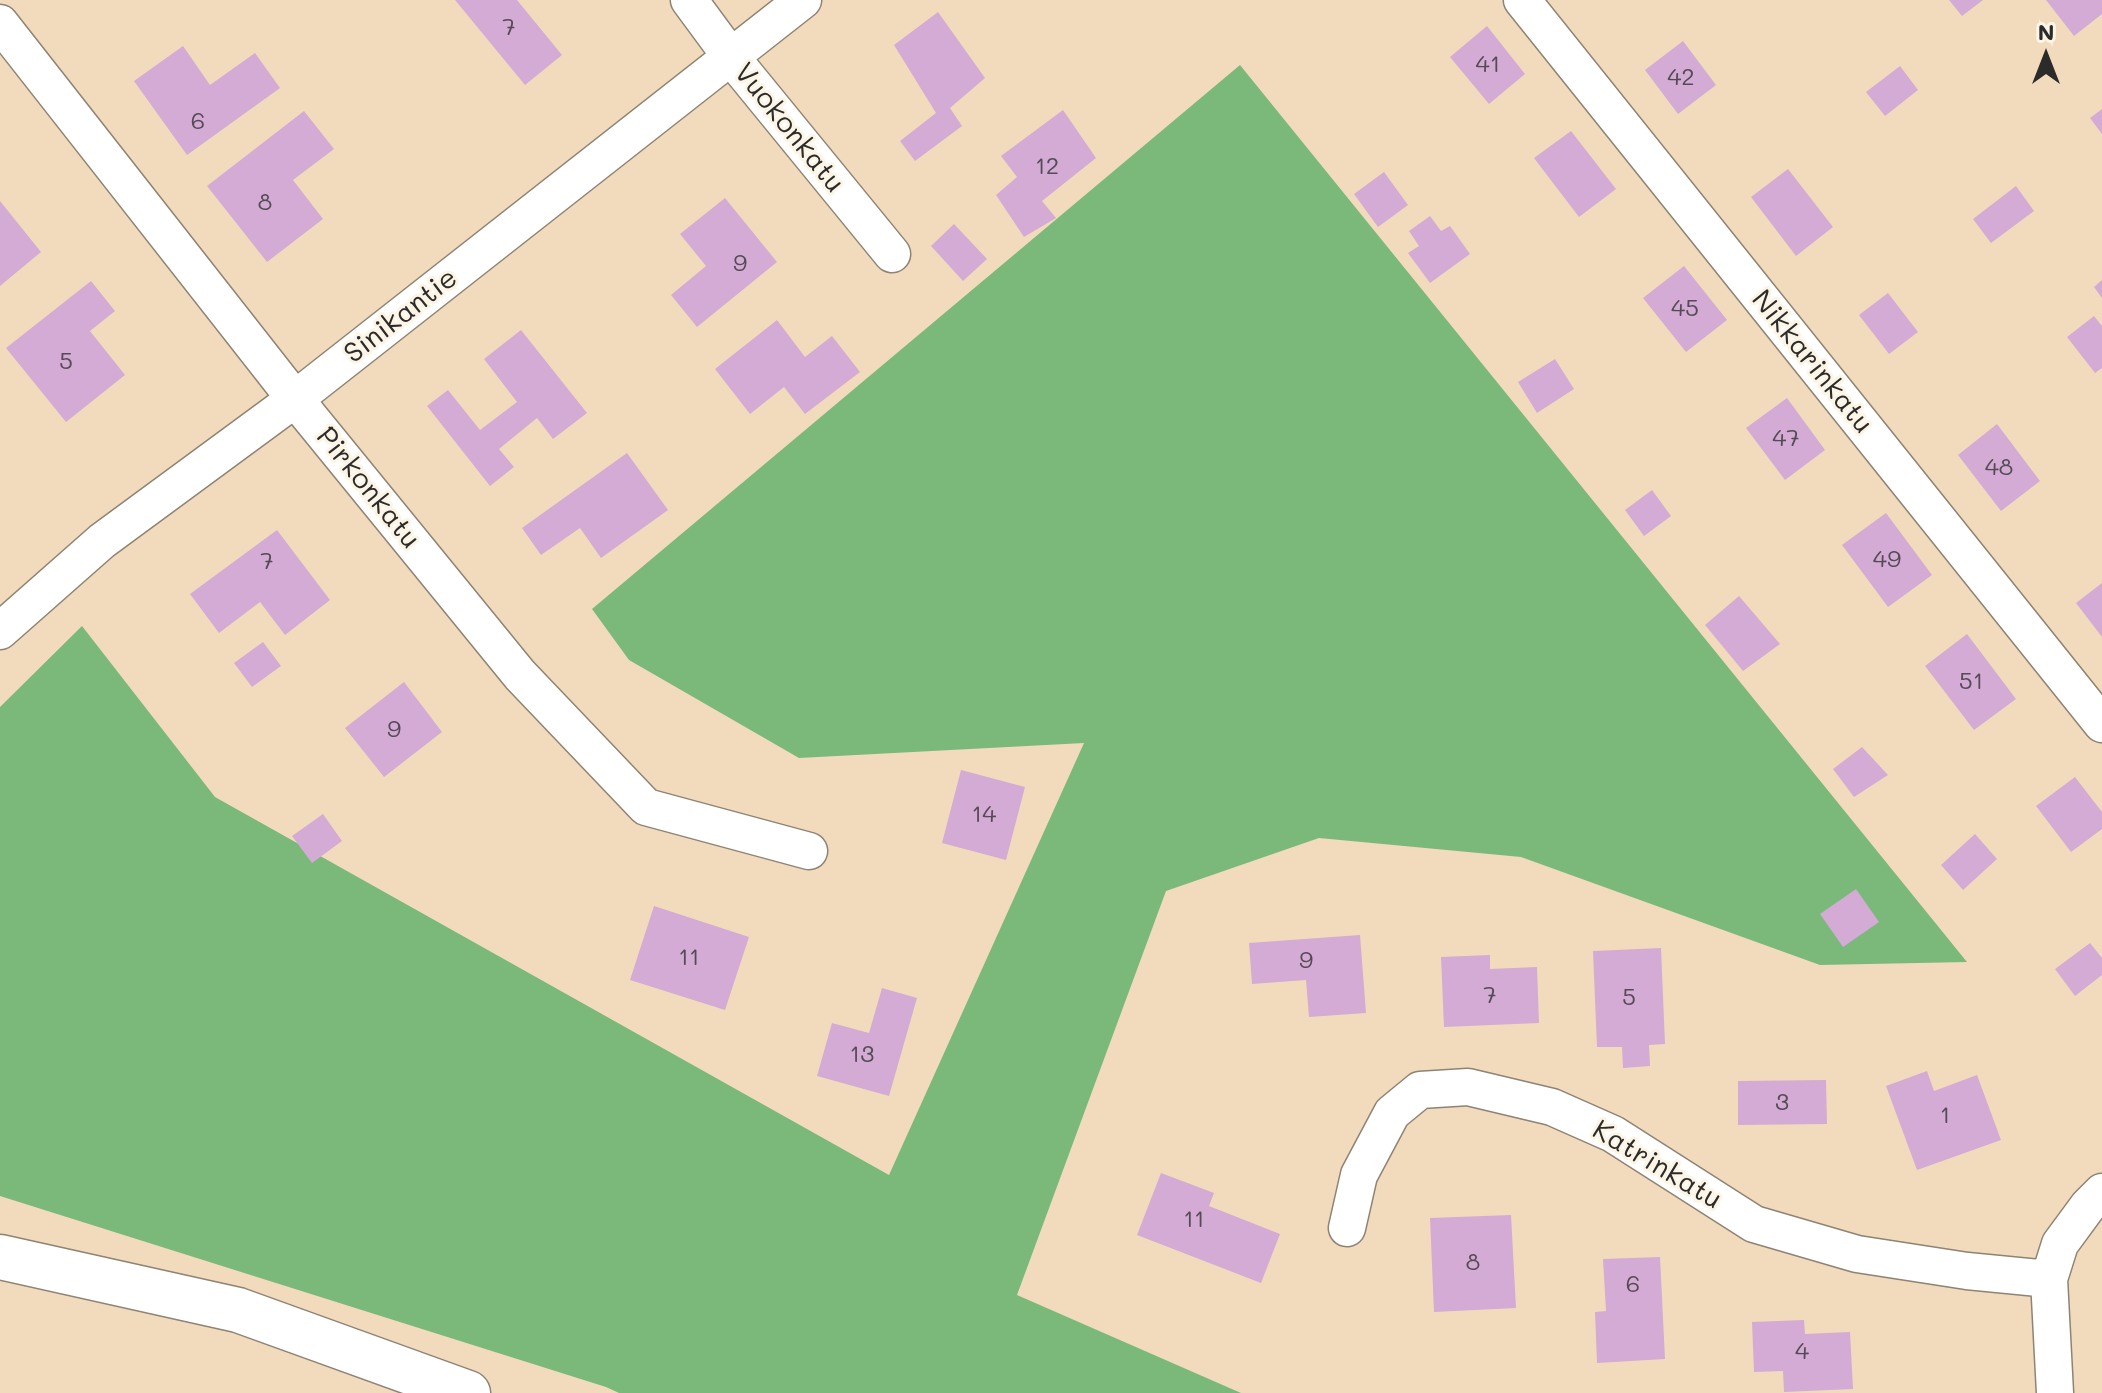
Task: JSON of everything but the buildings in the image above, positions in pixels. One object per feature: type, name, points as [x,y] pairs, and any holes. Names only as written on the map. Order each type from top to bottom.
[{"type":"street","name":"Vuokonkatu","points":[[689,0],[731,57],[892,254]]},
{"type":"street","name":"Sinikantie","points":[[0,631],[102,541],[295,399],[803,0]]},
{"type":"street","name":"Nikkarinkatu","points":[[1522,0],[2102,724]]},
{"type":"street","name":"Pirkonkatu","points":[[0,23],[295,399],[520,675],[646,807],[809,851]]},
{"type":"street","name":"Katrinkatu","points":[[1347,1228],[1359,1175],[1392,1113],[1420,1090],[1468,1087],[1552,1107],[1613,1134],[1754,1224],[1857,1254],[1967,1271],[2049,1279]]},
{"type":"street","points":[[2055,1393],[2049,1279],[2060,1244],[2102,1192]]},
{"type":"street","points":[[0,1257],[238,1310],[468,1393]]},
{"type":"green space","points":[[1240,65],[1967,962],[1820,965],[1521,857],[1319,838],[1166,891],[1017,1295],[1241,1393],[619,1393],[0,1196],[0,707],[82,626],[215,797],[889,1175],[1084,743],[799,758],[629,660],[592,609]]}]
